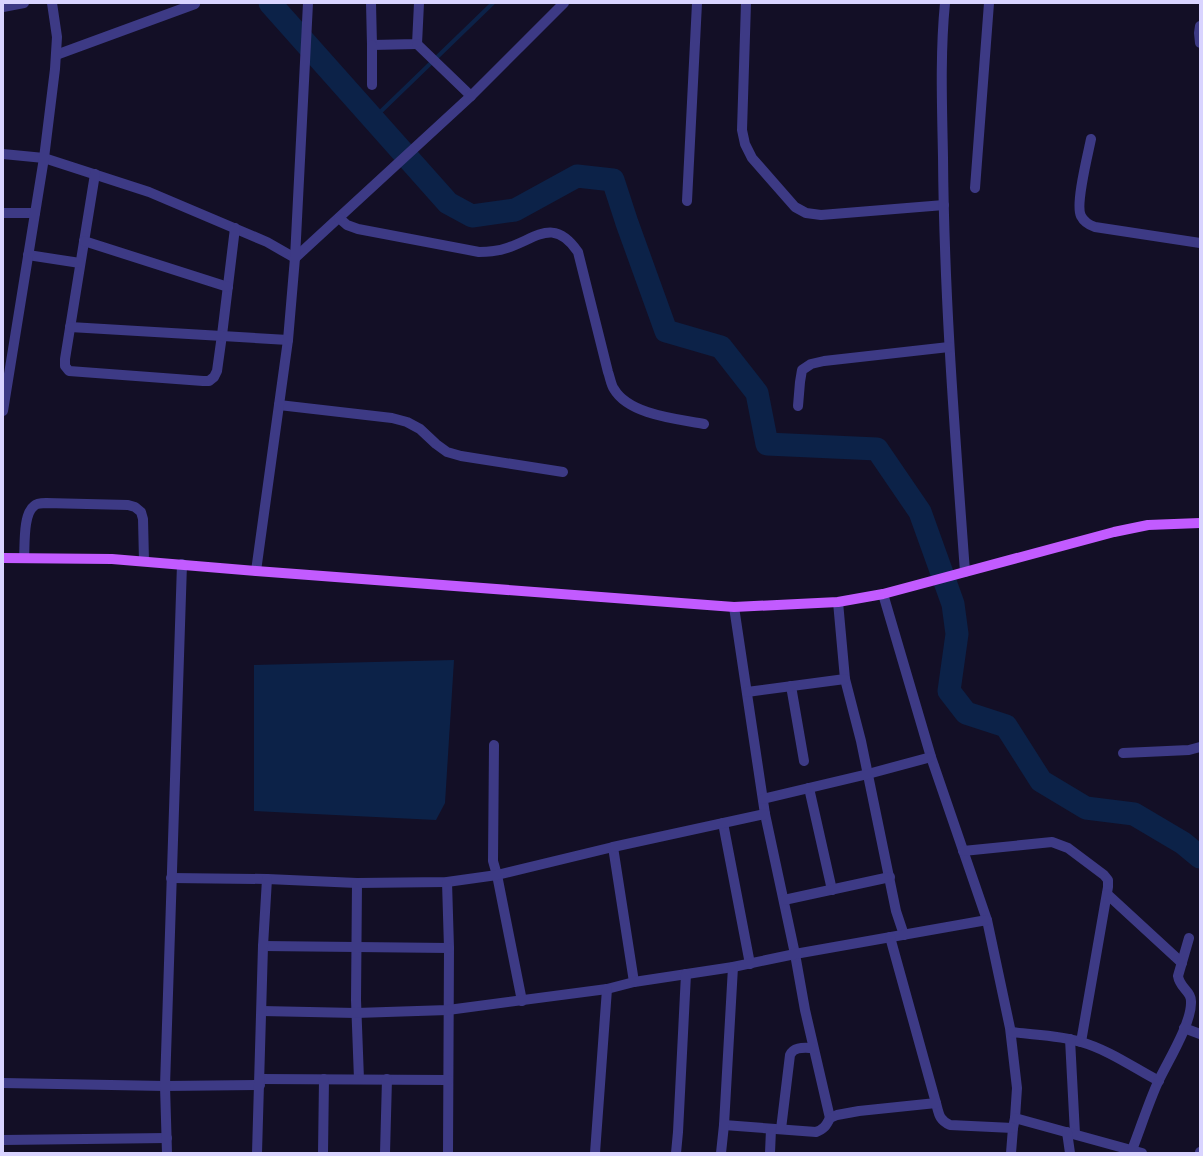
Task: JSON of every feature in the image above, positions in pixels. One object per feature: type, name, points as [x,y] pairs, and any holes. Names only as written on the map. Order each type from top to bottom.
[{"type":"main road","points":[[3,558],[112,558],[256,571],[734,607],[838,602],[883,594],[1114,532],[1148,525],[1200,523]]},
{"type":"street","points":[[3,7],[24,3]]},
{"type":"street","points":[[3,411],[44,158],[57,37],[52,3]]},
{"type":"street","points":[[256,571],[288,340],[295,258],[308,3]]},
{"type":"street","points":[[371,3],[372,85]]},
{"type":"street","points":[[419,3],[421,48]]},
{"type":"street","points":[[295,258],[471,96],[564,3]]},
{"type":"street","points":[[687,201],[697,3]]},
{"type":"street","points":[[746,3],[742,130],[745,144],[752,158],[795,207],[806,213],[820,215],[944,205]]},
{"type":"street","points":[[945,3],[942,33],[944,205],[949,347],[964,572]]},
{"type":"street","points":[[975,188],[989,3]]},
{"type":"street","points":[[56,54],[195,4]]},
{"type":"street","points":[[1200,26],[1200,43]]},
{"type":"street","points":[[372,45],[421,48],[471,96]]},
{"type":"street","points":[[1091,139],[1079,203],[1080,215],[1087,224],[1095,227],[1200,243]]},
{"type":"street","points":[[3,154],[44,158],[149,192],[267,242],[295,258]]},
{"type":"street","points":[[95,174],[65,358],[65,366],[69,371],[203,382],[209,381],[214,377],[217,371],[235,228]]},
{"type":"street","points":[[3,213],[35,213]]},
{"type":"street","points":[[339,218],[347,225],[358,229],[480,252],[494,252],[508,248],[536,235],[548,232],[559,234],[570,241],[578,252],[608,372],[614,390],[628,403],[650,413],[704,424]]},
{"type":"street","points":[[84,241],[228,286]]},
{"type":"street","points":[[28,255],[80,263]]},
{"type":"street","points":[[70,327],[288,340]]},
{"type":"street","points":[[798,406],[802,370],[811,364],[824,361],[949,347]]},
{"type":"street","points":[[279,405],[392,418],[407,422],[420,429],[447,452],[461,456],[563,472]]},
{"type":"street","points":[[24,558],[27,518],[30,509],[35,504],[128,505],[135,507],[142,512],[144,561]]},
{"type":"street","points":[[167,1153],[165,1086],[182,564]]},
{"type":"street","points":[[883,594],[930,757],[987,920],[1011,1032],[1017,1088],[1011,1153]]},
{"type":"street","points":[[838,602],[845,679],[868,774],[896,911],[904,934]]},
{"type":"street","points":[[724,1125],[816,1132],[826,1127],[830,1118],[805,1010],[796,954],[763,799],[734,607]]},
{"type":"street","points":[[747,692],[845,679]]},
{"type":"street","points":[[791,686],[804,761]]},
{"type":"street","points":[[494,745],[493,860],[522,1000]]},
{"type":"street","points":[[1123,753],[1189,750],[1200,747]]},
{"type":"street","points":[[763,799],[868,774],[930,757]]},
{"type":"street","points":[[809,788],[832,890]]},
{"type":"street","points":[[171,878],[267,879],[357,883],[447,882],[497,875],[613,846],[766,814]]},
{"type":"street","points":[[723,823],[750,964]]},
{"type":"street","points":[[963,851],[1052,842],[1068,848],[1104,875],[1108,880],[1107,894],[1081,1042]]},
{"type":"street","points":[[613,846],[634,982]]},
{"type":"street","points":[[784,900],[890,877]]},
{"type":"street","points":[[257,1153],[263,946],[267,879]]},
{"type":"street","points":[[447,882],[449,948],[448,1153]]},
{"type":"street","points":[[357,883],[356,1013],[358,1079]]},
{"type":"street","points":[[1107,894],[1182,963]]},
{"type":"street","points":[[262,1011],[356,1013],[448,1010],[607,989],[634,982],[733,967],[904,934],[987,920]]},
{"type":"street","points":[[890,937],[940,1117],[944,1122],[950,1125],[1014,1123],[1071,1133],[1137,1152],[1159,1081],[1184,1028],[1192,1004],[1191,998],[1179,982],[1178,976],[1189,938]]},
{"type":"street","points":[[263,946],[449,948]]},
{"type":"street","points":[[721,1153],[733,967]]},
{"type":"street","points":[[676,1153],[686,974]]},
{"type":"street","points":[[595,1153],[607,989]]},
{"type":"street","points":[[1184,1028],[1200,1034]]},
{"type":"street","points":[[1011,1032],[1070,1039],[1081,1042],[1098,1048],[1159,1081]]},
{"type":"street","points":[[1070,1039],[1070,1153]]},
{"type":"street","points":[[770,1153],[790,1054],[792,1050],[797,1048],[814,1048]]},
{"type":"street","points":[[3,1083],[165,1086],[324,1079],[448,1080]]},
{"type":"street","points":[[323,1153],[324,1079]]},
{"type":"street","points":[[385,1153],[387,1079]]},
{"type":"street","points":[[830,1118],[837,1115],[859,1111],[936,1103]]},
{"type":"street","points":[[3,1140],[167,1138]]},
{"type":"water","points":[[454,660],[445,803],[436,820],[254,811],[254,665]]},
{"type":"waterway","points":[[270,3],[448,203],[472,216],[515,210],[577,176],[613,180],[666,331],[721,347],[757,393],[767,444],[877,449],[920,512],[953,604],[957,634],[949,691],[966,713],[1006,726],[1041,781],[1086,808],[1134,814],[1183,843],[1200,857]]},
{"type":"waterway","points":[[373,119],[493,3]]}]
